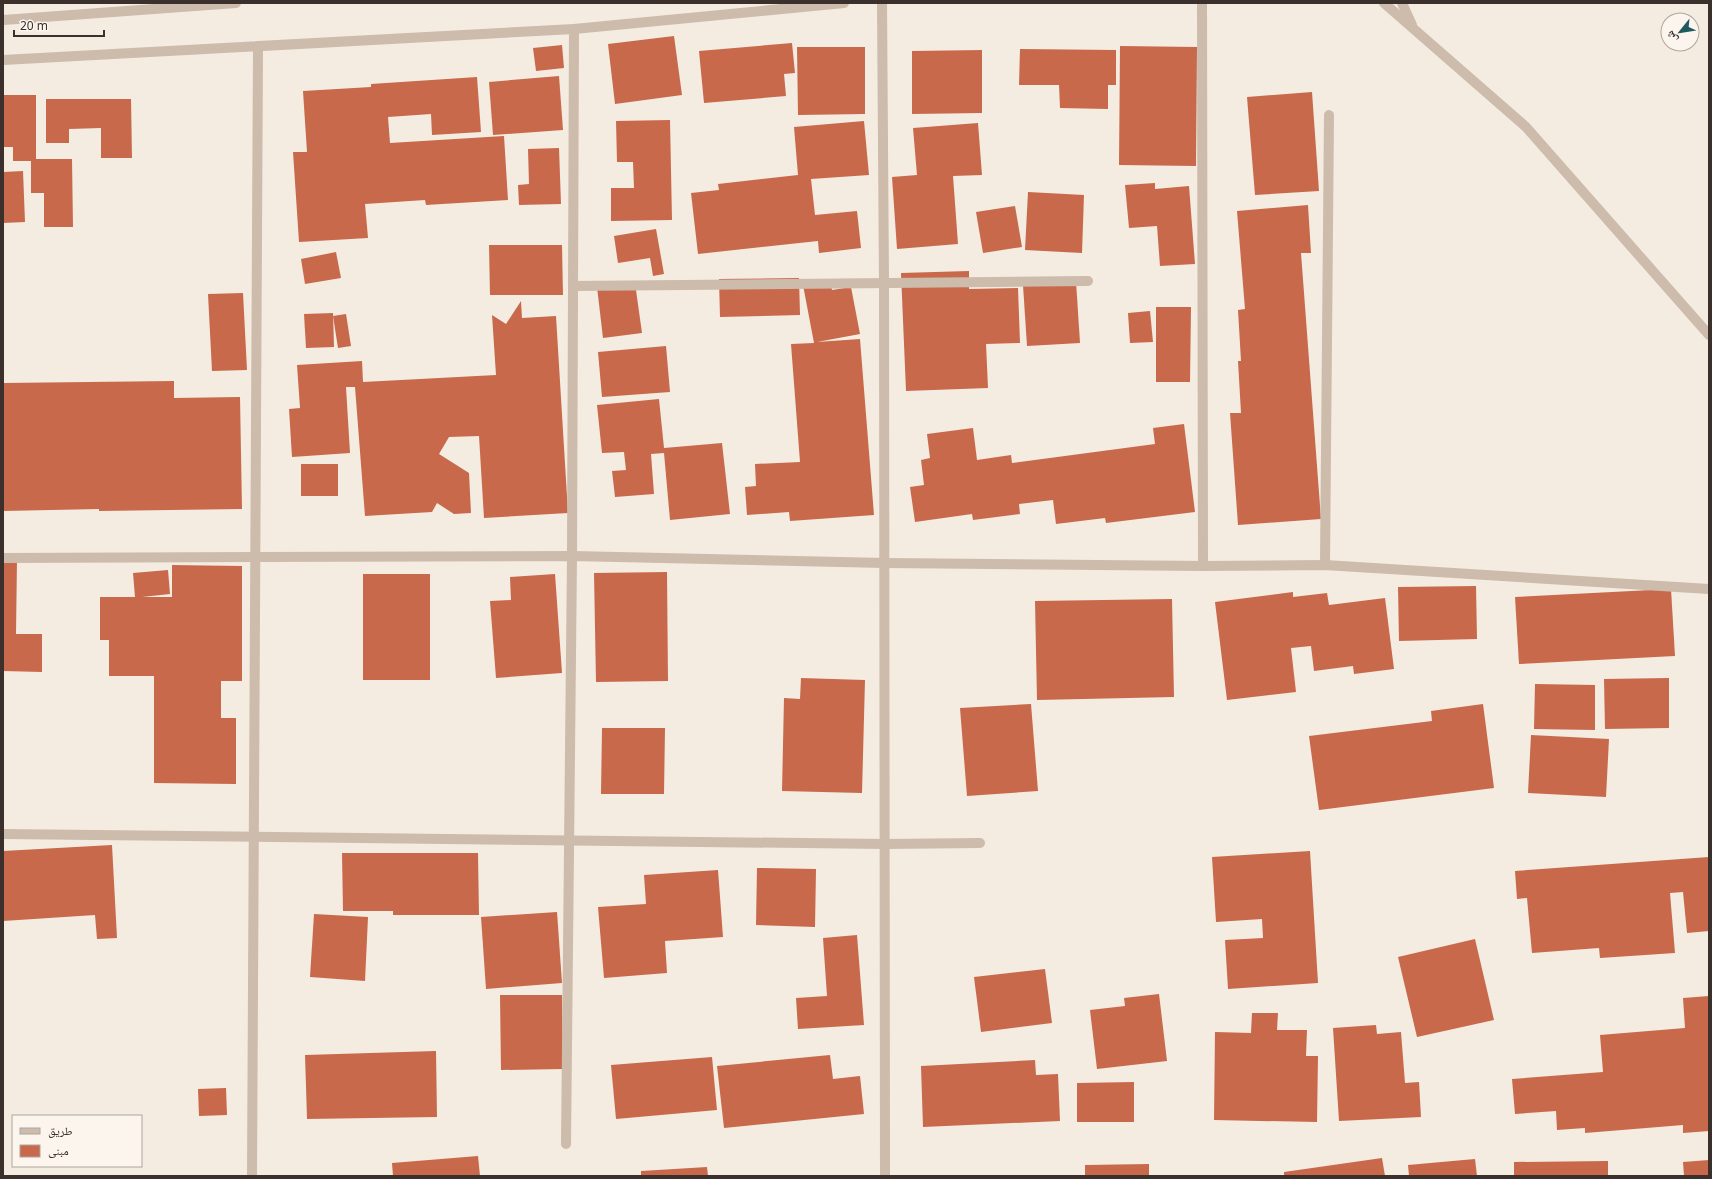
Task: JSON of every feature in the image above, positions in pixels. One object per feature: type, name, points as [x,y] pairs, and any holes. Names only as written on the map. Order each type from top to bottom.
[{"type":"street","points":[[3,20],[236,3]]},
{"type":"street","points":[[3,60],[574,29],[844,3]]},
{"type":"street","points":[[882,3],[884,283],[885,1176]]},
{"type":"street","points":[[1202,3],[1203,566]]},
{"type":"street","points":[[1384,3],[1526,127],[1709,335]]},
{"type":"street","points":[[1402,3],[1413,29]]},
{"type":"street","points":[[566,1144],[574,286],[574,29]]},
{"type":"street","points":[[252,1176],[254,557],[258,47]]},
{"type":"street","points":[[1325,565],[1330,115]]},
{"type":"street","points":[[574,286],[1088,281]]},
{"type":"street","points":[[3,558],[572,556],[884,563],[1203,566],[1325,565],[1709,589]]},
{"type":"street","points":[[3,834],[885,844],[980,843]]},
{"type":"building","points":[[674,36],[682,95],[615,104],[608,44]]},
{"type":"building","points":[[792,43],[795,73],[784,74],[786,96],[704,103],[699,51]]},
{"type":"building","points":[[562,45],[564,68],[536,71],[533,48]]},
{"type":"building","points":[[1120,46],[1197,47],[1196,166],[1119,165]]},
{"type":"building","points":[[797,47],[865,47],[865,114],[798,115]]},
{"type":"building","points":[[1020,49],[1116,50],[1116,85],[1108,85],[1108,109],[1060,108],[1059,85],[1019,85]]},
{"type":"building","points":[[982,50],[982,113],[912,114],[912,51]]},
{"type":"building","points":[[559,76],[563,130],[493,135],[489,82]]},
{"type":"building","points":[[477,77],[481,132],[432,135],[431,114],[388,117],[390,143],[504,136],[508,200],[426,205],[425,200],[365,204],[368,238],[299,242],[293,152],[307,152],[303,91],[371,87],[371,84]]},
{"type":"building","points":[[1312,92],[1319,191],[1255,195],[1247,97]]},
{"type":"building","points":[[3,95],[36,95],[36,159],[72,159],[73,227],[44,227],[44,193],[31,193],[31,161],[13,161],[13,147],[3,147]]},
{"type":"building","points":[[46,99],[131,99],[132,158],[101,158],[101,128],[69,129],[69,143],[46,143]]},
{"type":"building","points":[[670,120],[672,220],[611,221],[611,188],[634,188],[633,162],[617,162],[616,121]]},
{"type":"building","points":[[864,121],[869,175],[811,179],[815,215],[857,211],[861,248],[819,253],[818,241],[698,254],[691,193],[719,190],[718,184],[798,175],[794,127]]},
{"type":"building","points":[[978,123],[982,175],[953,176],[958,244],[897,249],[892,177],[917,175],[913,128]]},
{"type":"building","points":[[559,148],[561,204],[519,205],[518,185],[529,184],[528,149]]},
{"type":"building","points":[[23,171],[25,222],[3,223],[3,172]]},
{"type":"building","points":[[1155,183],[1155,189],[1189,186],[1195,264],[1160,266],[1157,226],[1129,228],[1125,185]]},
{"type":"building","points":[[1028,192],[1084,195],[1082,253],[1025,250]]},
{"type":"building","points":[[1308,205],[1311,253],[1301,253],[1321,519],[1238,525],[1230,413],[1241,413],[1238,361],[1241,361],[1238,310],[1245,309],[1237,211]]},
{"type":"building","points":[[1015,206],[1022,247],[983,253],[976,212]]},
{"type":"building","points":[[656,229],[664,274],[653,276],[650,258],[618,263],[614,236]]},
{"type":"building","points":[[489,245],[562,245],[563,295],[490,295]]},
{"type":"building","points":[[336,252],[341,278],[305,284],[301,259]]},
{"type":"building","points":[[969,271],[969,289],[1018,288],[1020,343],[986,344],[988,388],[906,391],[901,273]]},
{"type":"building","points":[[799,278],[800,315],[720,317],[719,279]]},
{"type":"building","points":[[830,280],[832,290],[851,287],[860,334],[817,342],[860,339],[874,515],[790,521],[789,512],[747,515],[745,487],[756,486],[755,464],[800,462],[791,344],[814,343],[803,285]]},
{"type":"building","points":[[1076,281],[1080,343],[1027,346],[1023,285]]},
{"type":"building","points":[[635,283],[642,333],[603,338],[597,287]]},
{"type":"building","points":[[243,293],[247,370],[212,371],[208,294]]},
{"type":"building","points":[[521,301],[522,318],[556,316],[568,513],[484,518],[479,436],[449,437],[439,454],[469,473],[471,513],[454,514],[437,503],[432,512],[365,516],[355,387],[346,387],[350,453],[292,457],[289,409],[300,408],[297,365],[362,361],[363,382],[496,375],[492,315],[506,324]]},
{"type":"building","points":[[1156,307],[1191,307],[1190,382],[1156,382]]},
{"type":"building","points":[[1150,311],[1153,342],[1130,343],[1128,313]]},
{"type":"building","points":[[333,313],[334,347],[306,348],[304,314]]},
{"type":"building","points":[[346,314],[351,346],[338,348],[333,316]]},
{"type":"building","points":[[666,346],[670,392],[602,397],[598,352]]},
{"type":"building","points":[[174,381],[174,398],[240,397],[242,509],[3,511],[3,383]]},
{"type":"building","points":[[659,399],[664,448],[722,443],[730,514],[670,520],[664,453],[651,454],[654,494],[615,497],[612,471],[626,470],[624,452],[602,453],[597,405]]},
{"type":"building","points":[[1184,424],[1195,512],[1106,523],[1105,518],[1056,524],[1053,500],[1019,504],[1020,514],[973,520],[972,514],[915,522],[910,487],[924,485],[921,460],[930,458],[927,434],[973,428],[977,460],[1011,455],[1012,463],[1155,444],[1153,428]]},
{"type":"building","points":[[301,464],[338,464],[338,496],[301,496]]},
{"type":"building","points":[[3,559],[17,559],[16,634],[42,634],[42,672],[3,671]]},
{"type":"building","points":[[172,565],[242,566],[242,681],[221,681],[221,718],[236,718],[236,784],[154,783],[154,676],[109,676],[109,640],[100,640],[100,597],[135,597],[133,573],[168,570],[170,594],[142,597],[172,597]]},
{"type":"building","points":[[667,572],[668,681],[596,682],[594,573]]},
{"type":"building","points":[[363,574],[430,574],[430,680],[363,680]]},
{"type":"building","points":[[555,574],[562,673],[496,678],[490,601],[511,600],[510,577]]},
{"type":"building","points":[[1476,586],[1477,639],[1399,641],[1398,587]]},
{"type":"building","points":[[1671,589],[1675,656],[1519,664],[1515,597]]},
{"type":"building","points":[[1293,592],[1293,597],[1327,593],[1329,605],[1385,598],[1394,669],[1354,674],[1353,666],[1314,671],[1311,646],[1291,648],[1296,692],[1227,700],[1215,602]]},
{"type":"building","points":[[1172,599],[1174,697],[1037,700],[1035,601]]},
{"type":"building","points":[[801,678],[865,680],[862,793],[782,791],[784,698],[800,699]]},
{"type":"building","points":[[1669,678],[1669,728],[1605,729],[1604,679]]},
{"type":"building","points":[[1535,684],[1595,685],[1595,730],[1534,729]]},
{"type":"building","points":[[1031,704],[1038,791],[967,796],[960,708]]},
{"type":"building","points":[[1483,704],[1494,788],[1319,810],[1309,736],[1432,721],[1431,711]]},
{"type":"building","points":[[602,728],[665,728],[664,794],[601,794]]},
{"type":"building","points":[[1531,735],[1609,739],[1606,797],[1528,793]]},
{"type":"building","points":[[112,845],[117,938],[97,939],[95,915],[3,921],[3,851]]},
{"type":"building","points":[[1310,851],[1318,983],[1228,989],[1225,940],[1263,938],[1262,919],[1216,922],[1212,857]]},
{"type":"building","points":[[342,853],[478,853],[479,915],[393,915],[393,911],[343,911]]},
{"type":"building","points":[[1709,857],[1709,931],[1687,933],[1683,892],[1670,893],[1675,953],[1600,958],[1599,948],[1532,953],[1527,898],[1517,899],[1515,871]]},
{"type":"building","points":[[757,868],[816,869],[815,927],[756,925]]},
{"type":"building","points":[[718,870],[723,937],[665,941],[667,973],[604,978],[598,907],[646,904],[644,875]]},
{"type":"building","points":[[557,912],[562,983],[486,989],[481,917]]},
{"type":"building","points":[[314,914],[368,917],[365,981],[310,977]]},
{"type":"building","points":[[857,935],[864,1025],[798,1029],[796,998],[827,996],[823,938]]},
{"type":"building","points":[[1475,939],[1494,1020],[1417,1037],[1398,957]]},
{"type":"building","points":[[1045,969],[1052,1023],[981,1032],[974,977]]},
{"type":"building","points":[[1159,994],[1167,1061],[1097,1069],[1090,1010],[1125,1006],[1124,998]]},
{"type":"building","points":[[500,995],[562,995],[563,1069],[501,1070]]},
{"type":"building","points":[[1709,996],[1709,1131],[1683,1133],[1683,1125],[1585,1133],[1585,1128],[1557,1130],[1556,1111],[1515,1114],[1512,1079],[1603,1072],[1600,1035],[1685,1028],[1683,998]]},
{"type":"building","points":[[1252,1013],[1278,1013],[1277,1030],[1307,1030],[1306,1056],[1318,1056],[1317,1122],[1214,1120],[1215,1032],[1251,1033]]},
{"type":"building","points":[[1376,1025],[1377,1034],[1401,1032],[1405,1083],[1419,1082],[1421,1117],[1339,1121],[1333,1028]]},
{"type":"building","points":[[436,1051],[437,1117],[307,1119],[305,1055]]},
{"type":"building","points":[[830,1055],[833,1079],[860,1076],[864,1114],[724,1128],[717,1066]]},
{"type":"building","points":[[712,1057],[717,1110],[616,1119],[611,1065]]},
{"type":"building","points":[[1035,1060],[1036,1075],[1058,1074],[1060,1121],[923,1127],[921,1066]]},
{"type":"building","points":[[1134,1082],[1134,1122],[1077,1122],[1077,1083]]},
{"type":"building","points":[[226,1088],[227,1115],[199,1116],[198,1089]]},
{"type":"building","points":[[478,1156],[480,1176],[393,1176],[392,1163]]},
{"type":"building","points":[[1382,1158],[1385,1176],[1284,1176],[1284,1172]]},
{"type":"building","points":[[1475,1159],[1477,1176],[1409,1176],[1408,1165]]},
{"type":"building","points":[[1709,1160],[1709,1176],[1684,1176],[1683,1162]]},
{"type":"building","points":[[1608,1161],[1608,1176],[1514,1176],[1514,1162]]},
{"type":"building","points":[[1149,1164],[1149,1176],[1085,1176],[1085,1165]]},
{"type":"building","points":[[707,1167],[708,1176],[641,1176],[641,1171]]}]
